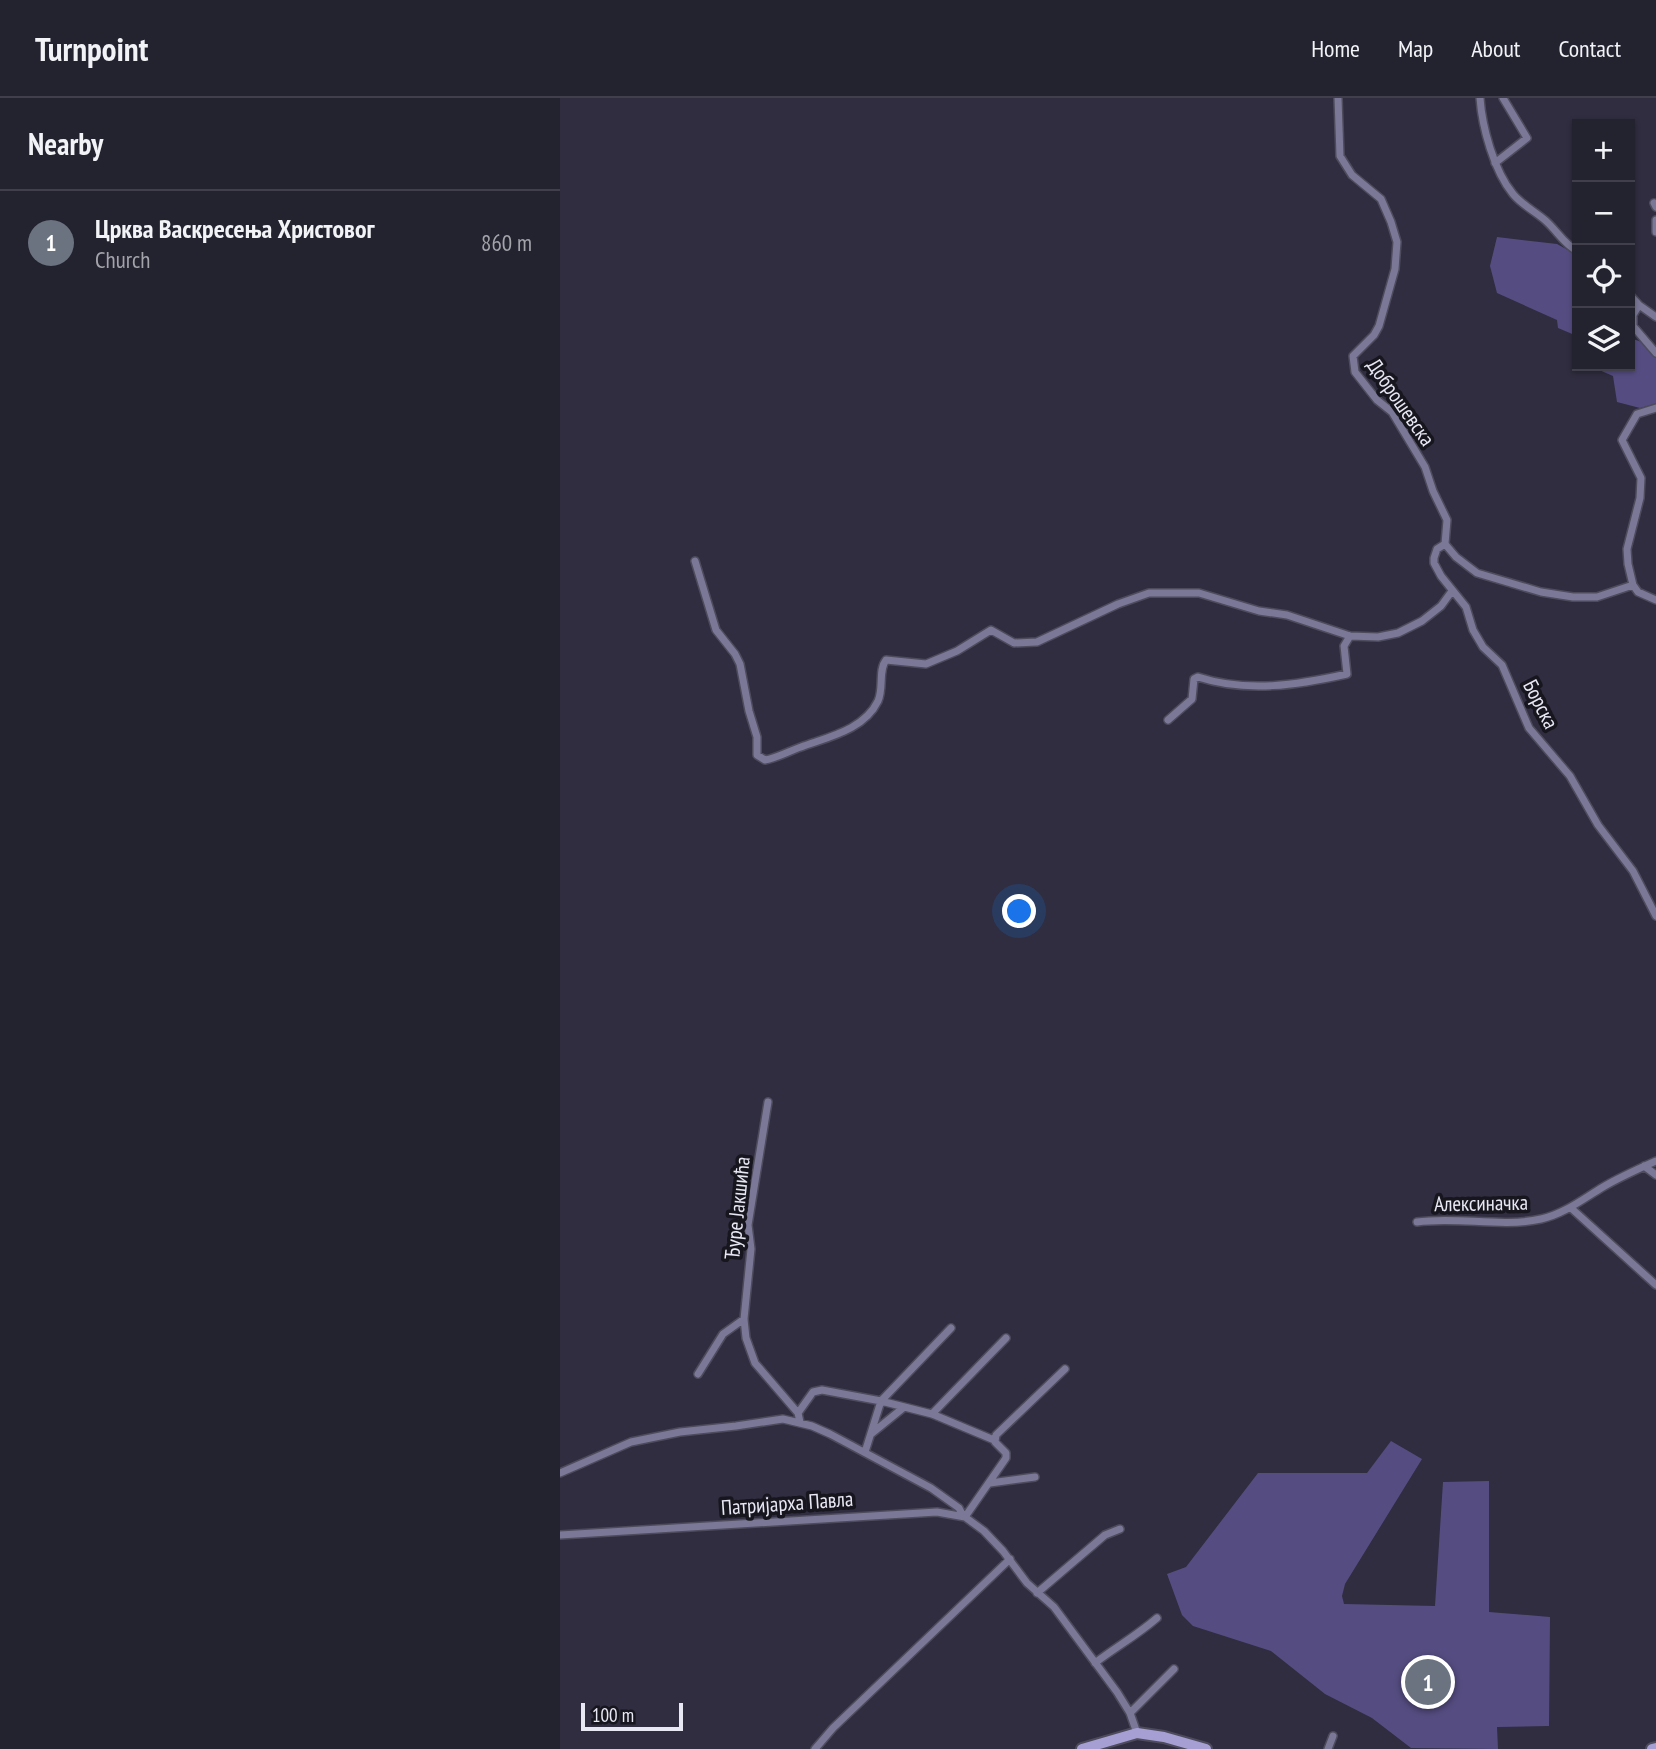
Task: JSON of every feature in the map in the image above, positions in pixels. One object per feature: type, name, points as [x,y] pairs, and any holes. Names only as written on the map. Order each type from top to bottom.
[{"type":"street","name":"Доброшевска","points":[[1338,98],[1340,156],[1352,175],[1381,199],[1391,222],[1398,251],[1379,326],[1374,335],[1353,356],[1353,367],[1377,400],[1392,412],[1422,461],[1447,520],[1445,544]]},
{"type":"street","points":[[1480,98],[1481,112],[1495,163],[1518,199],[1547,222],[1563,242],[1572,248]]},
{"type":"street","points":[[1495,163],[1527,138],[1503,98]]},
{"type":"street","points":[[1656,220],[1656,232]]},
{"type":"street","points":[[1635,301],[1654,312]]},
{"type":"street","points":[[1639,305],[1633,315],[1633,326],[1656,353]]},
{"type":"street","points":[[1656,408],[1637,414],[1622,440],[1641,478],[1640,498],[1627,549],[1628,564],[1633,585],[1638,592],[1656,600]]},
{"type":"street","points":[[1445,544],[1477,573],[1541,592],[1573,597],[1597,597],[1633,585]]},
{"type":"street","name":"Борска","points":[[1445,544],[1435,552],[1434,564],[1466,607],[1473,630],[1483,647],[1506,671],[1529,728],[1570,776],[1598,825],[1633,870],[1656,916]]},
{"type":"street","points":[[695,561],[716,630],[740,664],[757,737],[757,752],[762,760],[775,758],[861,722],[878,701],[882,689],[883,664],[886,660],[926,664],[957,651],[987,632],[996,631],[1014,643],[1031,643],[1143,595],[1188,592],[1259,611],[1287,615],[1350,636],[1378,638],[1407,629],[1435,611],[1452,591]]},
{"type":"street","points":[[1168,720],[1192,699],[1194,680],[1198,677],[1264,687],[1346,674],[1344,646],[1350,636]]},
{"type":"street","name":"Ђуре Јакшића","points":[[768,1102],[748,1225],[751,1249],[741,1321],[755,1363],[797,1413],[800,1422]]},
{"type":"street","name":"Алексиначка","points":[[1417,1222],[1445,1219],[1543,1219],[1571,1208],[1624,1174],[1656,1161]]},
{"type":"street","points":[[1644,1166],[1656,1175]]},
{"type":"street","points":[[1571,1208],[1656,1285]]},
{"type":"street","points":[[698,1374],[723,1334],[741,1321]]},
{"type":"street","points":[[864,1452],[881,1401],[951,1328]]},
{"type":"street","points":[[932,1414],[1006,1338]]},
{"type":"street","points":[[994,1440],[1002,1428],[1065,1369]]},
{"type":"street","points":[[797,1413],[813,1392],[818,1390],[881,1401],[932,1414],[994,1440],[1007,1455],[990,1483],[964,1516]]},
{"type":"street","points":[[783,1419],[785,1400]]},
{"type":"street","points":[[870,1435],[903,1408]]},
{"type":"street","points":[[560,1473],[631,1441],[680,1432],[783,1419],[800,1422],[830,1434],[943,1494],[964,1516],[985,1531],[1037,1593],[1054,1607],[1130,1713],[1137,1733]]},
{"type":"street","points":[[990,1483],[1035,1477]]},
{"type":"street","name":"Патријарха Павла","points":[[560,1535],[924,1513],[964,1516]]},
{"type":"street","points":[[1037,1593],[1105,1535],[1120,1529]]},
{"type":"street","points":[[815,1749],[833,1728],[1010,1559]]},
{"type":"street","points":[[1095,1663],[1123,1642],[1131,1641],[1157,1618]]},
{"type":"street","points":[[1130,1713],[1174,1669]]},
{"type":"street","points":[[1082,1749],[1137,1733],[1164,1737],[1206,1749]]},
{"type":"street","points":[[1328,1749],[1333,1736]]},
{"type":"shaded area","points":[[1497,237],[1557,244],[1572,252],[1572,334],[1558,328],[1557,320],[1497,293],[1490,266]]},
{"type":"shaded area","points":[[1635,340],[1642,342],[1656,357],[1656,404],[1640,408],[1617,402],[1613,376],[1602,371],[1635,371]]},
{"type":"shaded area","points":[[1391,1441],[1422,1459],[1345,1584],[1342,1596],[1344,1604],[1435,1606],[1443,1482],[1489,1481],[1489,1612],[1550,1617],[1549,1726],[1497,1727],[1498,1749],[1411,1748],[1372,1718],[1325,1694],[1271,1651],[1193,1626],[1182,1615],[1167,1574],[1186,1567],[1258,1473],[1367,1473]]},
{"type":"place","name":"Црква Васкресења Христовог","points":[[1428,1682]]}]
